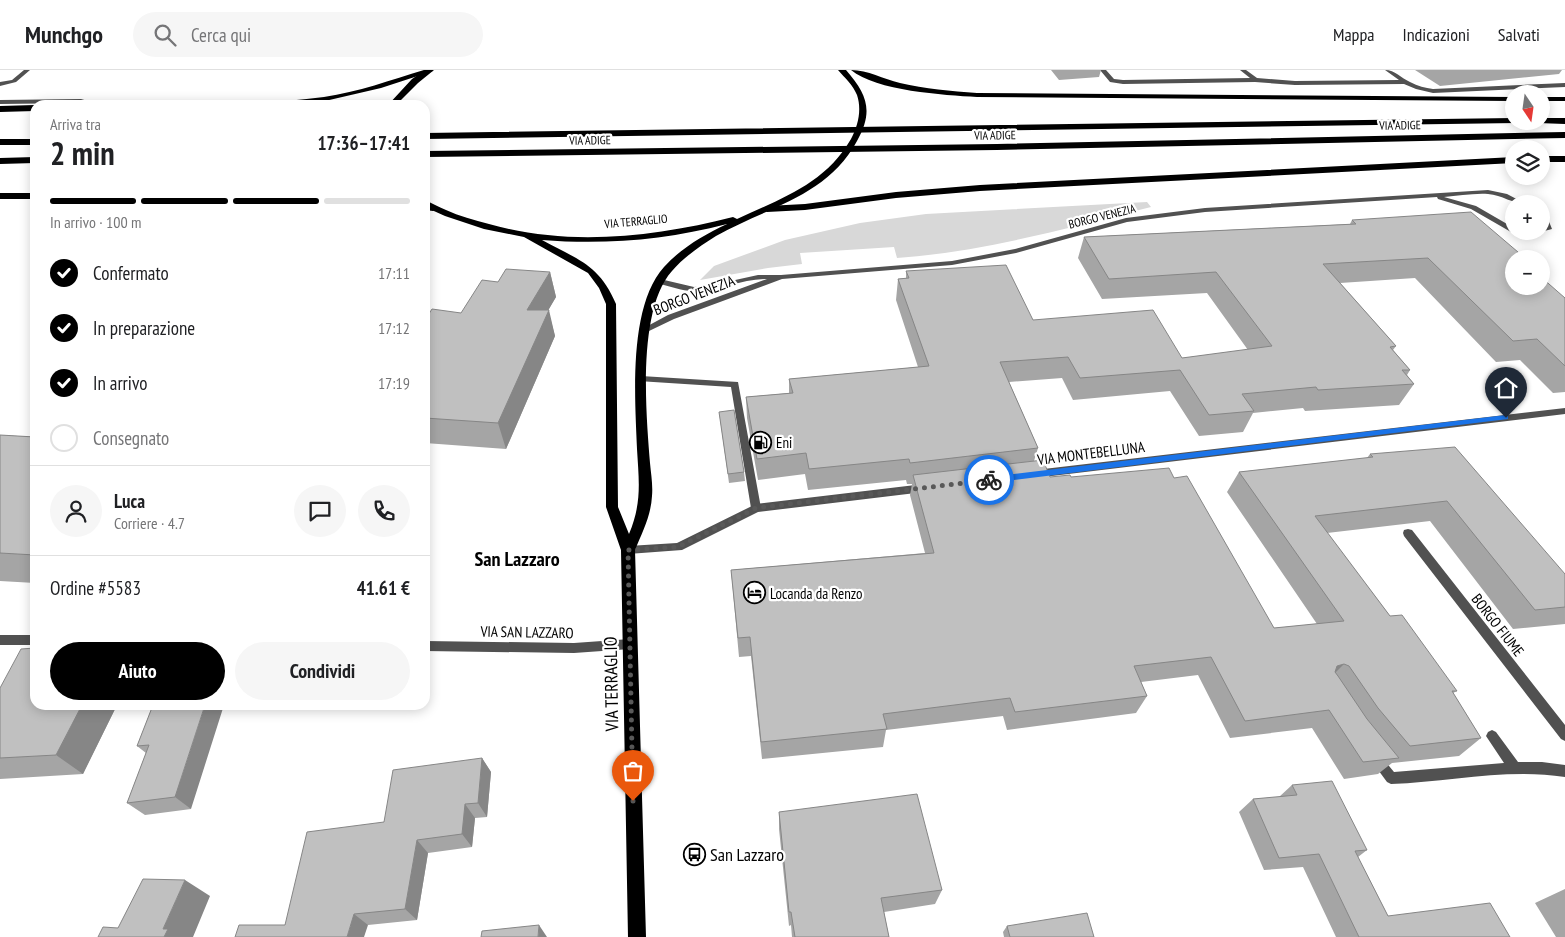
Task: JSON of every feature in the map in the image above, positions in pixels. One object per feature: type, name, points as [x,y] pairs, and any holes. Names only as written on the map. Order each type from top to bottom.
[{"type":"highway","points":[[312,100],[359,92],[430,70]]},
{"type":"highway","points":[[855,70],[892,85],[977,95],[1505,99]]},
{"type":"highway","points":[[1550,99],[1565,99]]},
{"type":"highway","points":[[0,109],[30,108]]},
{"type":"highway","points":[[1550,121],[1565,120]]},
{"type":"highway","name":"VIA ADIGE","points":[[430,136],[1505,121]]},
{"type":"highway","name":"VIA ADIGE","points":[[430,154],[997,147],[1565,134]]},
{"type":"highway","points":[[0,142],[30,142]]},
{"type":"highway","points":[[1550,159],[1565,159]]},
{"type":"highway","points":[[0,161],[30,160]]},
{"type":"highway","points":[[767,209],[805,207],[896,194],[980,188],[1505,160]]},
{"type":"highway","points":[[0,196],[30,196]]},
{"type":"main road","points":[[397,100],[415,81],[430,70]]},
{"type":"main road","name":"VIA TERRAGLIO","points":[[628,550],[646,504],[641,379],[646,329],[652,298],[667,270],[681,257],[701,243],[746,218],[786,200],[824,178],[853,148],[864,117],[860,94],[842,70]]},
{"type":"main road","name":"VIA TERRAGLIO","points":[[430,207],[483,227],[527,235],[608,240],[674,233],[746,218]]},
{"type":"main road","name":"VIA TERRAGLIO","points":[[527,235],[591,271],[604,287],[610,304],[612,507],[628,550],[636,937]]},
{"type":"street","points":[[0,84],[14,81],[27,70]]},
{"type":"street","points":[[1103,70],[1112,81],[1140,83],[1255,80],[1406,82]]},
{"type":"street","points":[[1243,70],[1255,80]]},
{"type":"street","points":[[1388,70],[1418,88],[1433,91],[1565,86]]},
{"type":"street","points":[[0,102],[30,102]]},
{"type":"street","name":"BORGO VENEZIA","points":[[660,281],[694,289],[758,277],[781,277],[952,263],[1016,251],[1126,220],[1205,210],[1488,192],[1507,195]]},
{"type":"street","name":"BORGO VENEZIA","points":[[1432,196],[1479,210],[1505,228]]},
{"type":"street","name":"BORGO VENEZIA","points":[[646,329],[671,317],[781,277]]},
{"type":"street","points":[[641,379],[735,384],[756,508]]},
{"type":"street","name":"VIA MONTEBELLUNA","points":[[1022,476],[1565,410]]},
{"type":"street","points":[[628,550],[678,547],[756,508],[934,487]]},
{"type":"street","name":"BORGO FIUME","points":[[1408,533],[1565,735]]},
{"type":"street","points":[[0,640],[30,640]]},
{"type":"street","name":"VIA SAN LAZZARO","points":[[430,646],[574,648],[630,644]]},
{"type":"street","points":[[1492,736],[1515,768]]},
{"type":"street","points":[[1366,747],[1391,778],[1515,768],[1551,768],[1565,771]]},
{"type":"shaded area","points":[[1147,202],[1151,207],[993,245],[897,258],[894,247],[800,253],[802,264],[700,280],[714,266],[785,240],[860,223],[926,214]]},
{"type":"building","points":[[1471,212],[1516,250],[1505,250],[1505,295],[1550,295],[1550,285],[1565,298],[1565,366],[1537,339],[1513,341],[1428,258],[1323,264],[1396,346],[1390,347],[1410,370],[1402,370],[1414,384],[1318,390],[1316,387],[1242,394],[1254,411],[1209,415],[1180,370],[1080,378],[1068,357],[1000,362],[1038,448],[910,463],[909,459],[809,469],[806,453],[757,459],[746,397],[793,393],[789,379],[929,366],[898,279],[909,278],[906,271],[1006,265],[1033,320],[1153,310],[1182,358],[1272,346],[1216,272],[1109,279],[1084,237],[1356,224],[1352,220]]},
{"type":"building","points":[[506,269],[550,272],[527,310],[549,310],[498,423],[430,418],[430,312],[432,309],[461,313],[482,280],[498,282]]},
{"type":"building","points":[[734,410],[744,472],[728,474],[719,412]]},
{"type":"building","points":[[0,435],[30,437],[30,555],[0,553]]},
{"type":"building","points":[[1455,447],[1565,574],[1565,607],[1535,610],[1447,501],[1315,516],[1390,616],[1402,615],[1457,691],[1452,691],[1481,738],[1410,746],[1378,708],[1349,666],[1344,664],[1337,666],[1335,672],[1367,719],[1399,758],[1363,762],[1329,710],[1245,721],[1211,657],[1134,666],[1147,696],[1015,712],[1010,698],[883,714],[887,729],[761,742],[750,637],[738,638],[731,570],[934,553],[913,475],[1043,460],[1050,477],[1070,475],[1071,477],[1169,468],[1174,478],[1187,476],[1274,628],[1344,621],[1239,472],[1373,457],[1370,454]]},
{"type":"building","points":[[30,648],[30,710],[79,710],[56,755],[0,758],[0,688],[21,649]]},
{"type":"building","points":[[151,710],[203,710],[175,797],[127,803],[149,745],[137,746]]},
{"type":"building","points":[[482,758],[478,803],[465,804],[462,834],[417,840],[405,909],[354,914],[347,937],[235,937],[239,925],[285,925],[307,832],[384,822],[393,770]]},
{"type":"building","points":[[1332,781],[1367,850],[1355,851],[1388,916],[1490,903],[1510,937],[1359,937],[1319,854],[1279,858],[1253,799],[1297,795],[1292,785]]},
{"type":"building","points":[[917,794],[942,890],[881,898],[889,937],[795,937],[791,912],[789,912],[779,812]]},
{"type":"building","points":[[143,879],[185,880],[163,929],[168,929],[164,937],[98,937],[103,927],[118,928]]},
{"type":"building","points":[[1087,913],[1094,937],[1010,937],[1007,926]]},
{"type":"building","points":[[539,925],[538,937],[481,937],[482,931]]},
{"type":"way so far","points":[[633,801],[628,550],[678,547],[756,508],[989,480]]},
{"type":"place","name":"Eni","points":[[760,442]]},
{"type":"place","name":"Locanda da Renzo","points":[[754,593]]},
{"type":"place","name":"San Lazzaro","points":[[694,854]]},
{"type":"district","name":"San Lazzaro","points":[[517,559]]},
{"type":"route","points":[[989,480],[1506,418]]}]
